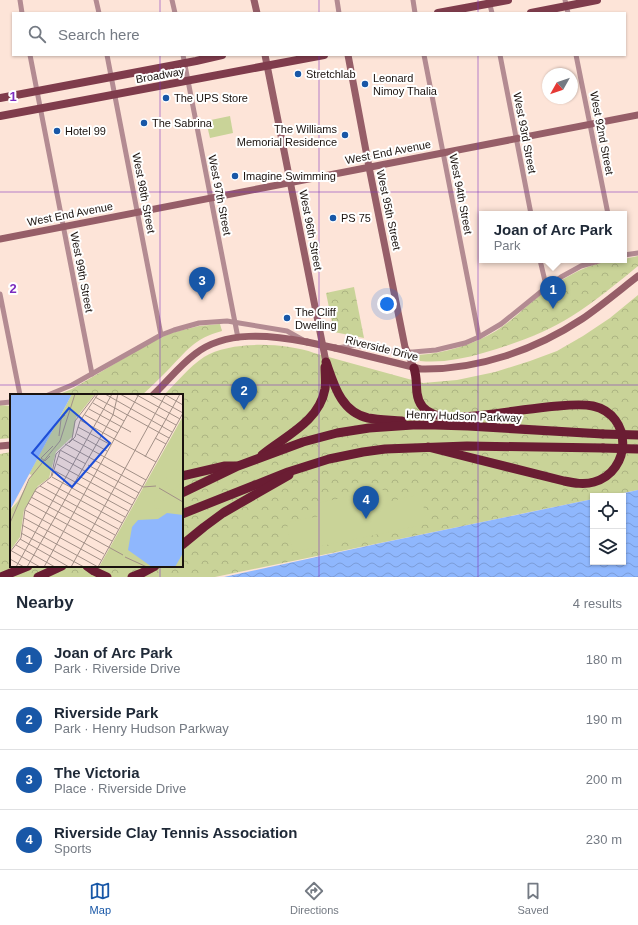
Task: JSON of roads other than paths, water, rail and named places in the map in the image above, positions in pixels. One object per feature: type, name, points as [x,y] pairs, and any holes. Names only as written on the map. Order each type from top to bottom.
[{"type":"highway","points":[[326,362],[335,388],[341,399],[348,408],[357,414],[367,418],[436,425]]},
{"type":"highway","points":[[256,459],[275,444],[300,428],[315,412],[325,389],[326,362]]},
{"type":"highway","points":[[414,368],[417,395],[420,403],[427,411],[435,415],[463,417],[557,406],[586,405],[604,410],[613,416],[620,429],[623,444],[620,459],[615,468],[603,478],[595,482],[581,484],[428,447]]},
{"type":"highway","name":"Henry Hudson Parkway","points":[[183,493],[256,459],[315,439],[348,431],[369,428],[436,425],[638,435]]},
{"type":"highway","points":[[183,514],[302,467],[329,459],[363,452],[385,449],[467,446],[638,449]]},
{"type":"highway","points":[[183,476],[225,466],[238,466]]},
{"type":"highway","points":[[183,543],[223,513],[281,481],[302,467]]},
{"type":"highway","points":[[1,577],[26,567]]},
{"type":"highway","points":[[38,577],[61,567]]},
{"type":"highway","points":[[88,567],[107,577]]},
{"type":"highway","points":[[132,577],[153,567]]},
{"type":"main road","points":[[254,0],[257,12]]},
{"type":"main road","points":[[443,12],[490,2],[508,0]]},
{"type":"main road","points":[[536,12],[597,0]]},
{"type":"main road","name":"Broadway","points":[[0,98],[111,77],[184,59],[212,56]]},
{"type":"main road","name":"West 96th Street","points":[[265,56],[326,362]]},
{"type":"main road","name":"Broadway","points":[[0,116],[319,56]]},
{"type":"main road","name":"West 95th Street","points":[[348,56],[369,167],[407,352],[414,368]]},
{"type":"main road","name":"West End Avenue","points":[[0,239],[638,115]]},
{"type":"main road","name":"Riverside Drive","points":[[154,394],[190,358],[202,349],[218,342],[238,338],[279,338],[307,342],[421,369],[434,370],[462,367],[492,360],[528,347],[556,334],[581,319],[638,276]]},
{"type":"main road","points":[[0,446],[10,445]]},
{"type":"street","points":[[20,0],[22,12]]},
{"type":"street","points":[[96,0],[99,12]]},
{"type":"street","points":[[172,0],[175,12]]},
{"type":"street","points":[[337,0],[339,12]]},
{"type":"street","points":[[413,0],[415,12]]},
{"type":"street","points":[[490,2],[492,12]]},
{"type":"street","name":"West 99th Street","points":[[30,56],[92,374]]},
{"type":"street","name":"West 98th Street","points":[[107,56],[161,335]]},
{"type":"street","name":"West 94th Street","points":[[424,56],[479,337]]},
{"type":"street","name":"West 93rd Street","points":[[500,56],[530,211]]},
{"type":"street","name":"West 92nd Street","points":[[576,56],[607,211]]},
{"type":"street","name":"West 97th Street","points":[[184,59],[238,338]]},
{"type":"street","points":[[627,255],[638,253]]},
{"type":"street","points":[[541,263],[545,281],[548,286]]},
{"type":"street","name":"Riverside Drive","points":[[335,348],[354,345],[397,352],[428,352],[458,345],[479,337],[494,329],[561,277],[575,269],[592,263]]},
{"type":"street","points":[[0,294],[20,394]]},
{"type":"street","name":"Riverside Drive","points":[[50,394],[72,385],[161,335],[199,323],[228,321],[287,331],[307,342]]},
{"type":"street","points":[[0,403],[10,402]]},
{"type":"water","points":[[638,490],[638,577],[224,577],[590,500],[590,565],[626,565],[626,493],[624,493]]},
{"type":"place","name":"Stretchlab","points":[[298,74]]},
{"type":"place","name":"Leonard Nimoy Thalia","points":[[365,84]]},
{"type":"place","name":"The UPS Store","points":[[166,98]]},
{"type":"place","name":"The Sabrina","points":[[144,123]]},
{"type":"place","name":"Hotel 99","points":[[57,131]]},
{"type":"place","name":"The Williams Memorial Residence","points":[[345,135]]},
{"type":"place","name":"Imagine Swimming","points":[[235,176]]},
{"type":"place","name":"PS 75","points":[[333,218]]},
{"type":"place","name":"The Victoria","points":[[202,300]]},
{"type":"place","name":"Joan of Arc Park","points":[[553,309]]},
{"type":"place","name":"The Cliff Dwelling","points":[[287,318]]},
{"type":"place","name":"Riverside Park","points":[[244,410]]},
{"type":"place","name":"Riverside Clay Tennis Association","points":[[366,519]]}]
